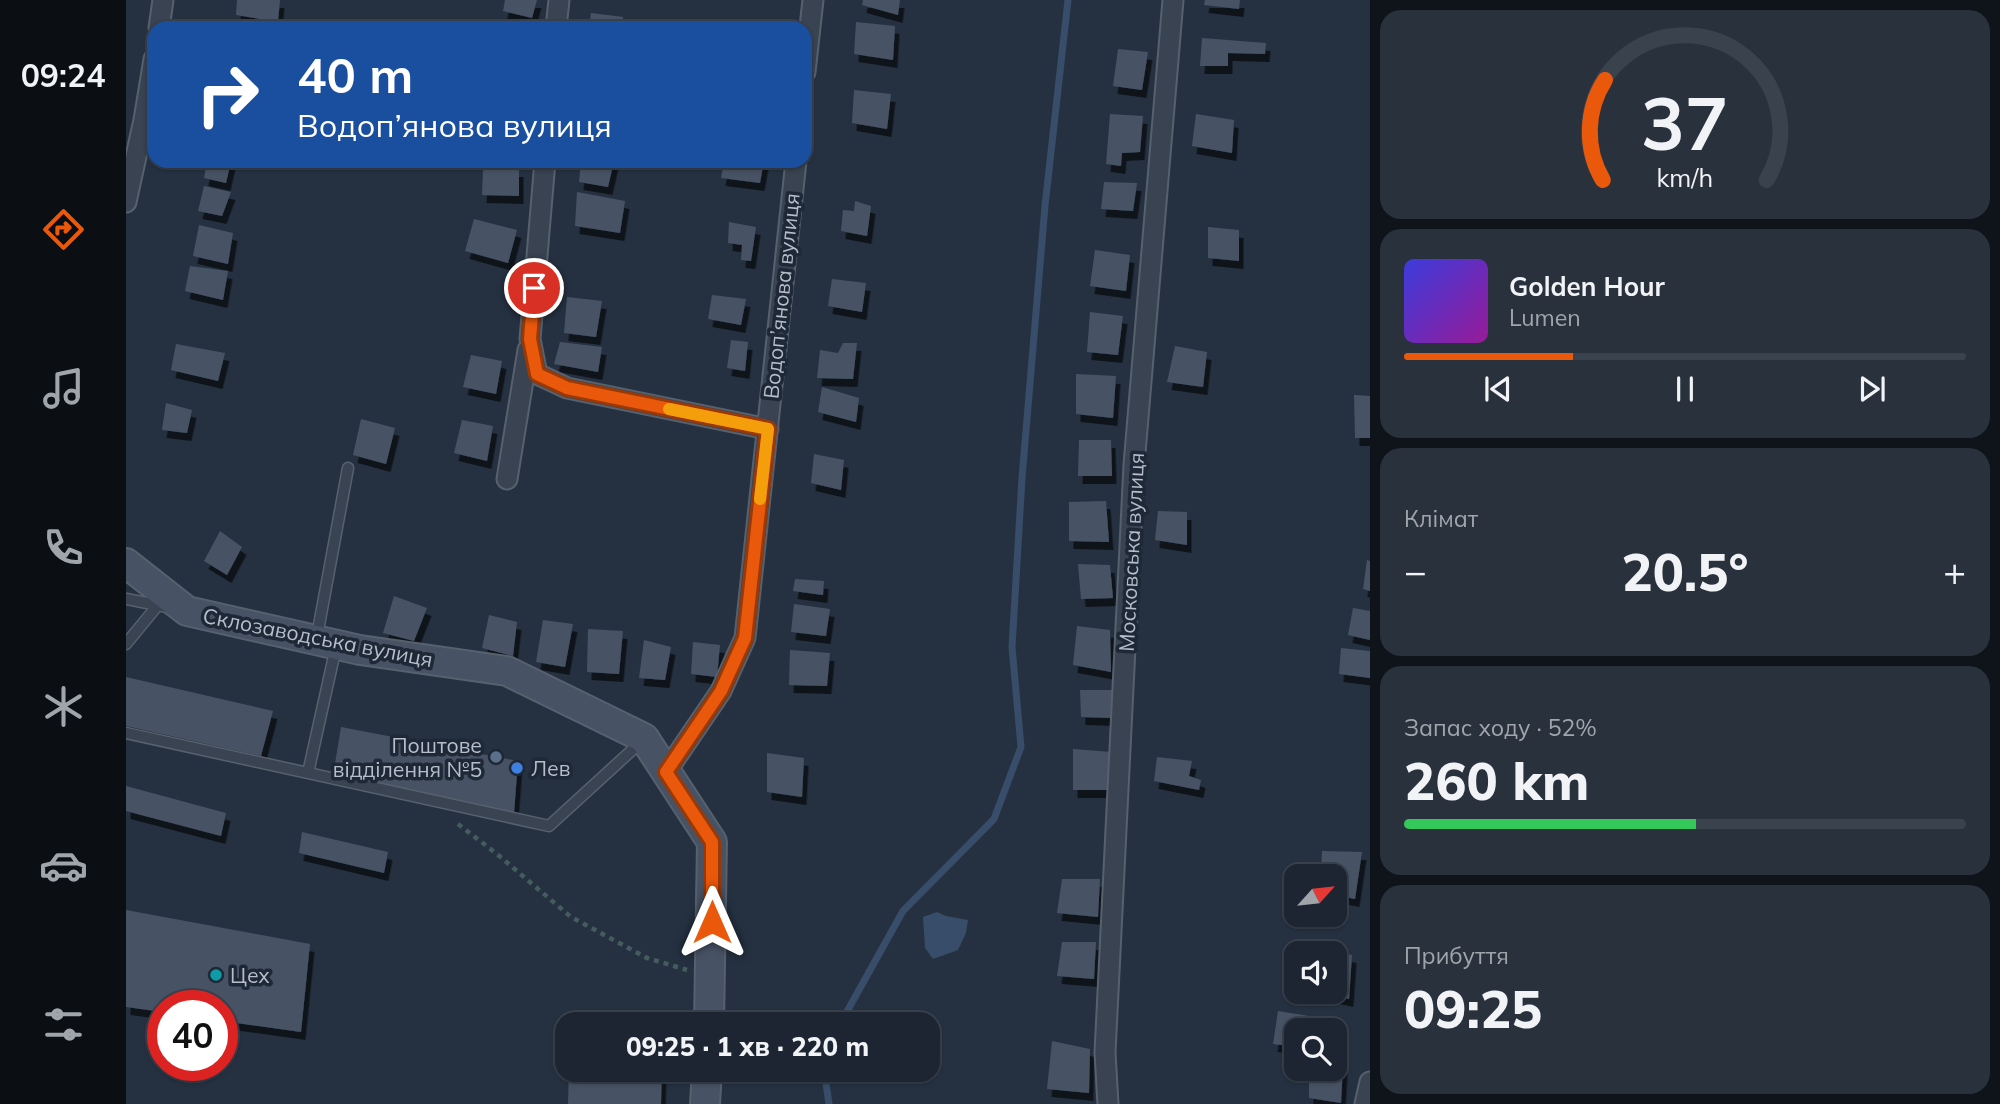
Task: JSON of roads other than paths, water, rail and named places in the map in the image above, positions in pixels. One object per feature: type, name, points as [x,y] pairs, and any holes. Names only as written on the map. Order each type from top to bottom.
[{"type":"street","points":[[160,21],[163,0]]},
{"type":"street","points":[[557,21],[559,0]]},
{"type":"street","points":[[811,21],[813,0]]},
{"type":"street","name":"Московська вулиця","points":[[1108,1104],[1105,1053],[1134,465],[1173,0]]},
{"type":"street","points":[[126,202],[147,102]]},
{"type":"street","points":[[507,480],[530,339],[544,168]]},
{"type":"street","name":"Водоп’янова вулиця","points":[[666,772],[721,691],[745,638],[795,168]]},
{"type":"street","points":[[530,339],[537,374],[567,388],[768,429]]},
{"type":"street","name":"Склозаводська вулиця","points":[[126,563],[187,611],[327,643],[507,671],[644,738]]},
{"type":"street","points":[[644,738],[712,842],[709,1012]]},
{"type":"street","points":[[705,1104],[706,1082]]},
{"type":"street","points":[[1365,1104],[1370,1082]]},
{"type":"lane","points":[[308,773],[348,468]]},
{"type":"lane","name":"Склозаводська вулиця","points":[[126,599],[187,611]]},
{"type":"lane","points":[[126,643],[158,605]]},
{"type":"lane","points":[[126,733],[549,826],[644,738]]},
{"type":"water","points":[[937,912],[968,920],[966,933],[958,950],[933,959],[925,948],[923,917]]},
{"type":"waterway","points":[[847,1012],[903,911],[994,819],[1021,747],[1012,647],[1022,478],[1045,206],[1068,0]]},
{"type":"waterway","points":[[826,1082],[829,1104]]},
{"type":"place","name":"Поштове відділення №5","points":[[496,757]]},
{"type":"place","name":"Лев","points":[[517,768]]},
{"type":"place","name":"Цех","points":[[216,975]]}]
